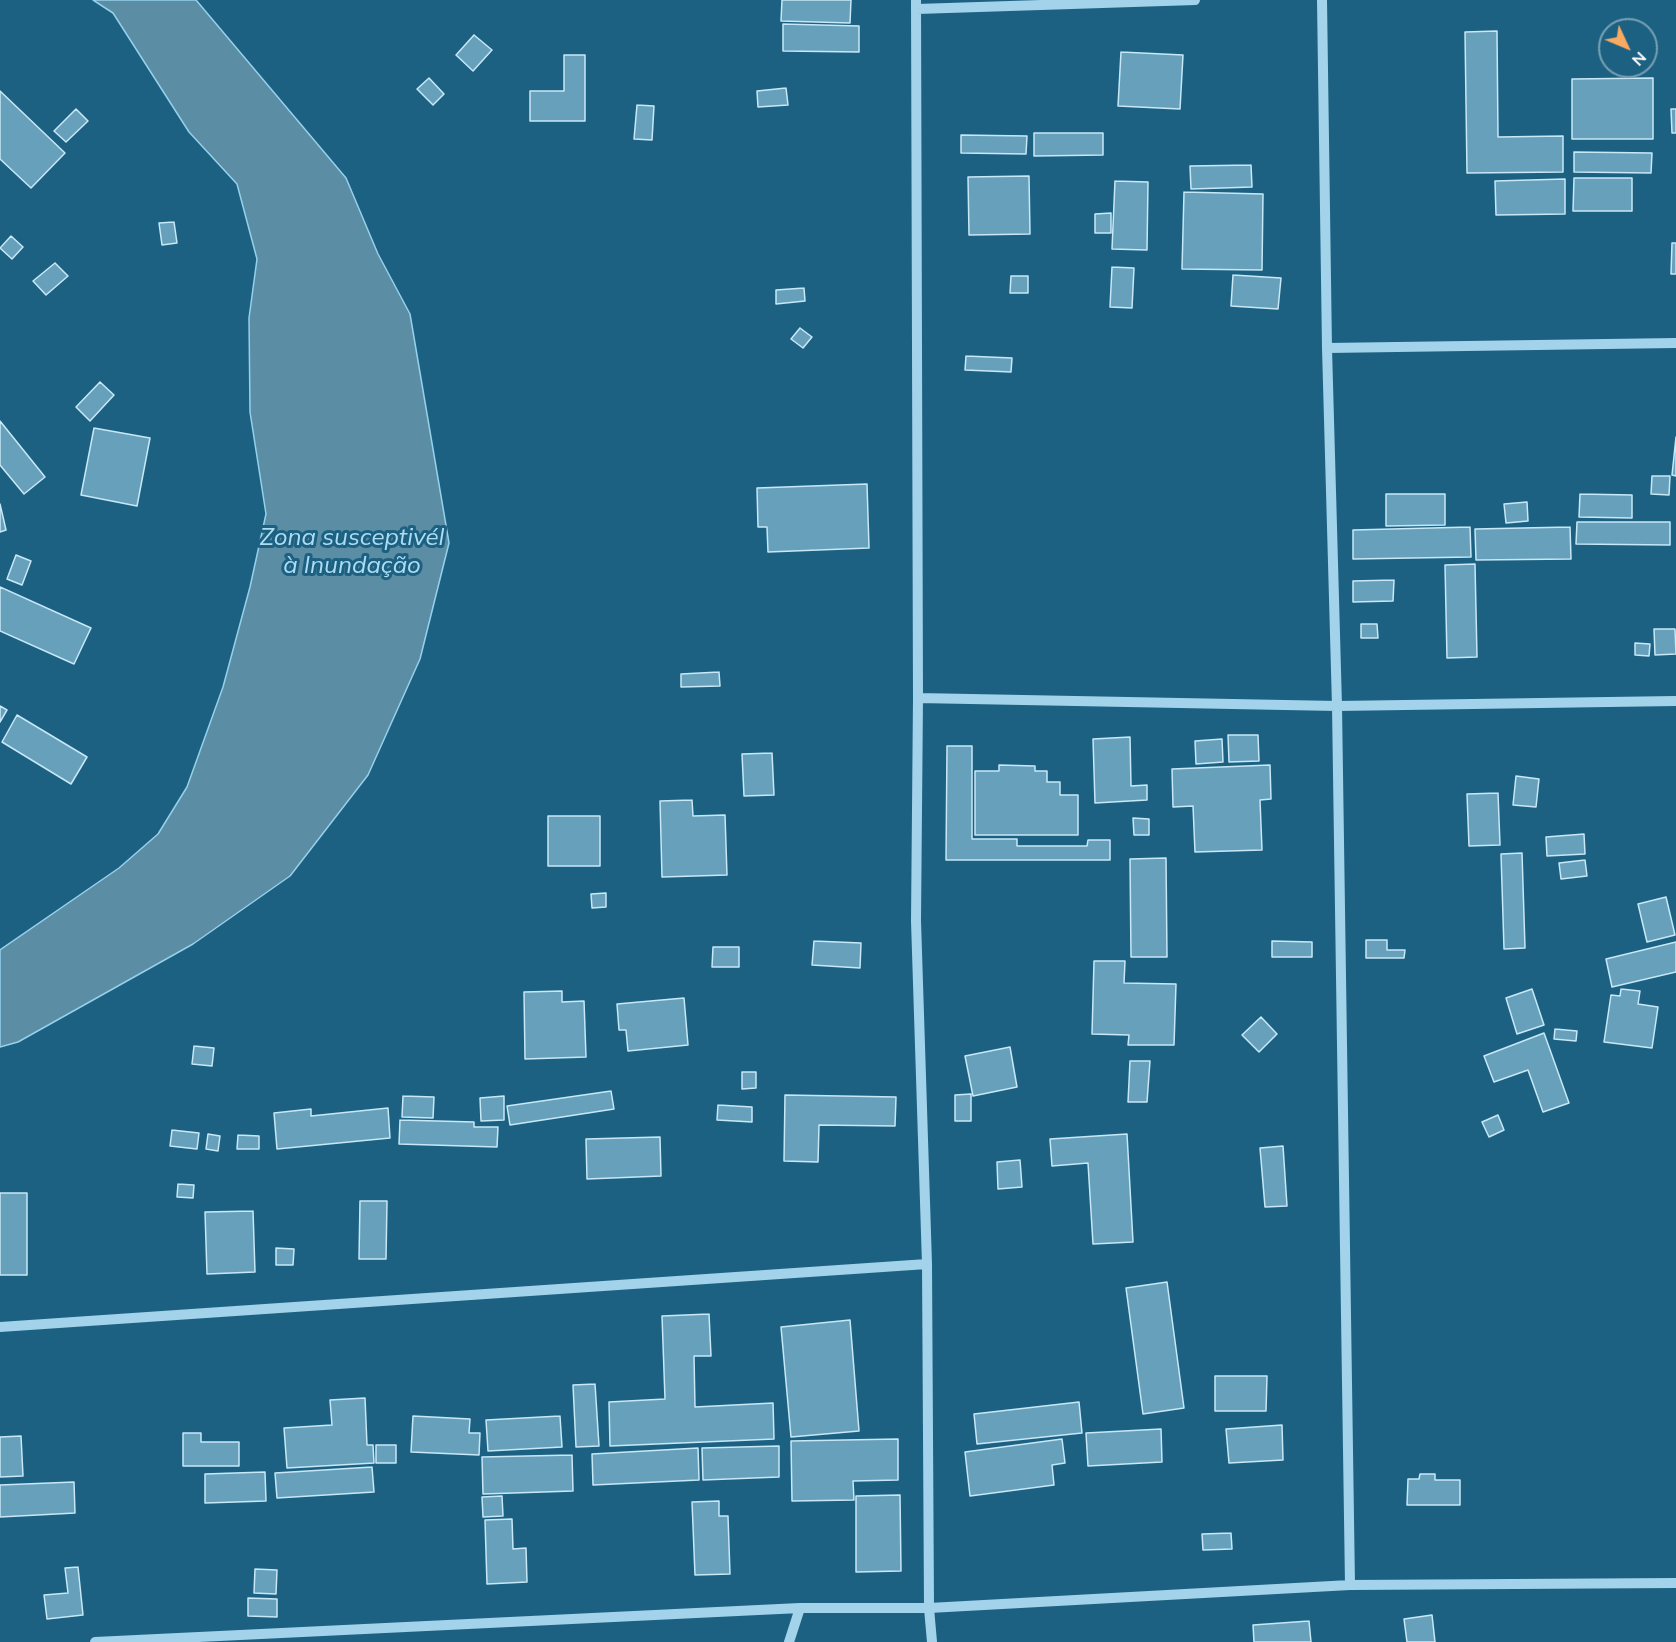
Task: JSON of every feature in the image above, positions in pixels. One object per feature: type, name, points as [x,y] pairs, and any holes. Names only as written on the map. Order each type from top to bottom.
[{"type":"street","points":[[932,1642],[929,1608],[927,1264],[916,921],[918,698],[916,4],[1195,0]]},
{"type":"street","points":[[1322,0],[1327,348],[1337,706],[1350,1585]]},
{"type":"street","points":[[1327,348],[1676,343]]},
{"type":"street","points":[[918,698],[1337,706],[1676,701]]},
{"type":"street","points":[[0,1327],[927,1264]]},
{"type":"street","points":[[95,1642],[800,1608],[929,1608],[1350,1585],[1676,1582]]},
{"type":"street","points":[[789,1642],[800,1608]]},
{"type":"water","name":"Zona susceptivél à Inundação","points":[[93,0],[196,0],[346,178],[378,254],[410,314],[449,543],[420,659],[368,775],[290,876],[193,944],[18,1042],[0,1047],[0,950],[119,868],[158,834],[187,787],[223,687],[250,587],[266,514],[250,412],[249,318],[257,259],[237,184],[189,132],[113,13]]},
{"type":"building","points":[[782,0],[851,0],[850,23],[781,21]]},
{"type":"building","points":[[783,24],[859,26],[859,52],[783,51]]},
{"type":"building","points":[[1497,31],[1498,137],[1563,136],[1563,172],[1467,173],[1465,32]]},
{"type":"building","points":[[474,35],[492,50],[473,71],[456,55]]},
{"type":"building","points":[[1121,52],[1183,55],[1180,109],[1118,106]]},
{"type":"building","points":[[564,55],[585,55],[585,121],[530,121],[530,91],[564,91]]},
{"type":"building","points":[[429,78],[444,94],[433,105],[417,89]]},
{"type":"building","points":[[1653,78],[1653,139],[1572,139],[1572,79]]},
{"type":"building","points":[[786,88],[788,105],[758,107],[757,91]]},
{"type":"building","points":[[0,91],[65,153],[31,188],[0,159]]},
{"type":"building","points":[[637,105],[654,106],[652,140],[634,139]]},
{"type":"building","points":[[76,109],[88,121],[66,142],[54,131]]},
{"type":"building","points":[[1671,109],[1676,109],[1676,133],[1672,133]]},
{"type":"building","points":[[1034,133],[1103,133],[1103,155],[1034,156]]},
{"type":"building","points":[[961,135],[1027,136],[1026,154],[961,153]]},
{"type":"building","points":[[1574,152],[1652,153],[1651,173],[1574,172]]},
{"type":"building","points":[[1251,165],[1252,187],[1191,189],[1190,166]]},
{"type":"building","points":[[1029,176],[1030,234],[969,235],[968,177]]},
{"type":"building","points":[[1574,178],[1632,178],[1632,211],[1573,211]]},
{"type":"building","points":[[1565,179],[1565,214],[1496,215],[1495,181]]},
{"type":"building","points":[[1115,181],[1148,182],[1147,250],[1112,249]]},
{"type":"building","points":[[1184,192],[1263,194],[1262,270],[1182,269]]},
{"type":"building","points":[[1111,213],[1111,233],[1095,233],[1095,214]]},
{"type":"building","points":[[174,222],[177,243],[162,245],[159,223]]},
{"type":"building","points":[[11,236],[23,247],[12,259],[0,248]]},
{"type":"building","points":[[1672,243],[1676,243],[1676,274],[1671,274]]},
{"type":"building","points":[[55,263],[68,276],[46,295],[33,281]]},
{"type":"building","points":[[1112,267],[1134,268],[1132,308],[1110,307]]},
{"type":"building","points":[[1233,275],[1281,278],[1278,309],[1231,306]]},
{"type":"building","points":[[1011,276],[1028,276],[1028,293],[1010,293]]},
{"type":"building","points":[[804,288],[805,301],[776,304],[776,290]]},
{"type":"building","points":[[800,328],[812,337],[803,348],[791,339]]},
{"type":"building","points":[[966,356],[1012,358],[1011,372],[965,370]]},
{"type":"building","points":[[100,382],[114,395],[90,421],[76,407]]},
{"type":"building","points":[[0,421],[45,477],[24,494],[0,465]]},
{"type":"building","points":[[94,428],[150,438],[137,506],[81,495]]},
{"type":"building","points":[[1676,437],[1676,476],[1672,475]]},
{"type":"building","points":[[1652,476],[1670,476],[1669,495],[1651,494]]},
{"type":"building","points":[[867,484],[869,548],[768,552],[767,527],[758,527],[757,488]]},
{"type":"building","points":[[1386,494],[1445,494],[1445,525],[1386,526]]},
{"type":"building","points":[[1580,494],[1632,495],[1632,518],[1579,517]]},
{"type":"building","points":[[1527,502],[1528,521],[1506,523],[1504,504]]},
{"type":"building","points":[[0,504],[6,530],[0,532]]},
{"type":"building","points":[[1577,522],[1670,522],[1670,545],[1576,544]]},
{"type":"building","points":[[1470,527],[1471,557],[1353,559],[1353,530]]},
{"type":"building","points":[[1570,527],[1571,559],[1476,560],[1475,529]]},
{"type":"building","points":[[16,555],[31,561],[22,585],[7,579]]},
{"type":"building","points":[[1475,564],[1477,657],[1447,658],[1445,565]]},
{"type":"building","points":[[1394,580],[1393,601],[1353,602],[1353,581]]},
{"type":"building","points":[[0,587],[91,628],[74,664],[0,631]]},
{"type":"building","points":[[1361,624],[1377,624],[1378,638],[1361,638]]},
{"type":"building","points":[[1654,629],[1675,629],[1676,654],[1655,655]]},
{"type":"building","points":[[1635,643],[1650,644],[1649,656],[1635,655]]},
{"type":"building","points":[[719,672],[720,686],[681,687],[681,674]]},
{"type":"building","points":[[0,706],[7,710],[0,722]]},
{"type":"building","points":[[17,715],[87,757],[71,784],[2,742]]},
{"type":"building","points":[[1228,735],[1258,735],[1259,761],[1229,762]]},
{"type":"building","points":[[1130,737],[1131,786],[1147,785],[1147,800],[1095,803],[1093,739]]},
{"type":"building","points":[[1222,739],[1223,762],[1196,764],[1195,741]]},
{"type":"building","points":[[947,746],[972,746],[972,839],[1017,839],[1017,846],[1087,846],[1088,840],[1110,840],[1110,860],[946,860]]},
{"type":"building","points":[[772,753],[774,795],[744,796],[742,754]]},
{"type":"building","points":[[999,765],[1035,766],[1035,771],[1047,771],[1047,782],[1060,782],[1060,795],[1078,795],[1078,835],[975,835],[975,771],[999,771]]},
{"type":"building","points":[[1270,765],[1271,799],[1260,800],[1262,850],[1195,852],[1193,806],[1173,807],[1172,769]]},
{"type":"building","points":[[1516,776],[1539,779],[1536,807],[1513,805]]},
{"type":"building","points":[[1498,793],[1500,845],[1469,846],[1467,794]]},
{"type":"building","points":[[692,800],[693,816],[725,815],[727,875],[662,877],[660,801]]},
{"type":"building","points":[[548,816],[600,816],[600,866],[548,866]]},
{"type":"building","points":[[1133,818],[1149,819],[1149,835],[1134,835]]},
{"type":"building","points":[[1584,834],[1585,854],[1547,856],[1546,837]]},
{"type":"building","points":[[1522,853],[1525,948],[1504,949],[1501,854]]},
{"type":"building","points":[[1166,858],[1167,957],[1131,957],[1130,859]]},
{"type":"building","points":[[1585,860],[1587,876],[1561,879],[1559,863]]},
{"type":"building","points":[[606,893],[606,907],[592,908],[591,894]]},
{"type":"building","points":[[1666,897],[1675,935],[1647,942],[1638,904]]},
{"type":"building","points":[[1366,940],[1387,940],[1387,950],[1405,950],[1404,958],[1366,958]]},
{"type":"building","points":[[814,941],[861,943],[860,968],[812,965]]},
{"type":"building","points":[[1272,941],[1312,942],[1312,957],[1272,957]]},
{"type":"building","points":[[1676,942],[1676,972],[1612,987],[1606,959]]},
{"type":"building","points":[[713,947],[739,947],[739,967],[712,967]]},
{"type":"building","points":[[1094,961],[1125,961],[1124,983],[1176,984],[1174,1045],[1128,1045],[1129,1035],[1092,1034]]},
{"type":"building","points":[[1532,989],[1544,1025],[1517,1034],[1506,998]]},
{"type":"building","points":[[1621,989],[1640,991],[1638,1004],[1658,1007],[1652,1048],[1604,1042],[1611,995],[1620,996]]},
{"type":"building","points":[[562,991],[562,1002],[584,1001],[586,1057],[525,1059],[524,992]]},
{"type":"building","points":[[684,998],[688,1045],[628,1051],[626,1030],[619,1030],[617,1004]]},
{"type":"building","points":[[1261,1017],[1277,1034],[1259,1052],[1242,1035]]},
{"type":"building","points":[[1555,1029],[1577,1031],[1576,1041],[1554,1039]]},
{"type":"building","points":[[1544,1033],[1569,1103],[1543,1112],[1528,1070],[1494,1082],[1484,1056]]},
{"type":"building","points":[[194,1046],[214,1048],[212,1066],[192,1064]]},
{"type":"building","points":[[1010,1047],[1017,1087],[973,1096],[965,1056]]},
{"type":"building","points":[[1130,1061],[1150,1061],[1147,1102],[1128,1102]]},
{"type":"building","points":[[742,1072],[756,1072],[756,1088],[742,1089]]},
{"type":"building","points":[[611,1091],[614,1109],[510,1125],[507,1106]]},
{"type":"building","points":[[971,1094],[971,1121],[955,1121],[955,1095]]},
{"type":"building","points":[[785,1095],[896,1097],[895,1126],[819,1125],[818,1162],[784,1161]]},
{"type":"building","points":[[403,1096],[434,1097],[433,1118],[402,1117]]},
{"type":"building","points":[[504,1096],[504,1120],[481,1121],[480,1098]]},
{"type":"building","points":[[718,1105],[752,1107],[752,1122],[717,1120]]},
{"type":"building","points":[[388,1108],[390,1138],[277,1149],[274,1113],[311,1109],[311,1116]]},
{"type":"building","points":[[1498,1115],[1504,1130],[1489,1137],[1482,1122]]},
{"type":"building","points":[[400,1120],[474,1122],[474,1127],[498,1127],[497,1147],[399,1144]]},
{"type":"building","points":[[172,1130],[199,1133],[197,1149],[170,1146]]},
{"type":"building","points":[[208,1134],[220,1136],[218,1151],[206,1149]]},
{"type":"building","points":[[1127,1134],[1133,1242],[1093,1244],[1088,1163],[1052,1166],[1050,1139]]},
{"type":"building","points":[[238,1135],[259,1136],[259,1149],[237,1149]]},
{"type":"building","points":[[660,1137],[661,1176],[587,1179],[586,1139]]},
{"type":"building","points":[[1283,1146],[1287,1206],[1265,1207],[1260,1148]]},
{"type":"building","points":[[1020,1160],[1022,1187],[998,1189],[997,1162]]},
{"type":"building","points":[[178,1184],[194,1185],[193,1198],[177,1197]]},
{"type":"building","points":[[0,1193],[27,1193],[27,1275],[0,1275]]},
{"type":"building","points":[[360,1201],[387,1201],[386,1259],[359,1259]]},
{"type":"building","points":[[253,1211],[255,1272],[207,1274],[205,1212]]},
{"type":"building","points":[[276,1248],[294,1249],[293,1265],[276,1265]]},
{"type":"building","points":[[1167,1282],[1184,1408],[1143,1414],[1126,1288]]},
{"type":"building","points":[[709,1314],[711,1356],[694,1356],[695,1407],[773,1403],[774,1439],[610,1446],[609,1402],[665,1399],[662,1316]]},
{"type":"building","points":[[850,1320],[859,1431],[791,1437],[781,1327]]},
{"type":"building","points":[[1215,1376],[1267,1376],[1266,1411],[1215,1411]]},
{"type":"building","points":[[595,1384],[599,1446],[576,1447],[573,1385]]},
{"type":"building","points":[[365,1398],[367,1445],[373,1445],[374,1463],[287,1468],[284,1428],[332,1425],[330,1400]]},
{"type":"building","points":[[1079,1402],[1082,1433],[977,1444],[974,1414]]},
{"type":"building","points":[[413,1416],[470,1419],[469,1433],[480,1433],[479,1455],[411,1452]]},
{"type":"building","points":[[560,1416],[562,1447],[488,1451],[486,1420]]},
{"type":"building","points":[[1282,1425],[1283,1460],[1229,1463],[1226,1429]]},
{"type":"building","points":[[1161,1429],[1162,1462],[1088,1466],[1086,1433]]},
{"type":"building","points":[[183,1433],[201,1433],[201,1442],[239,1442],[239,1466],[183,1466]]},
{"type":"building","points":[[21,1436],[23,1476],[0,1477],[0,1437]]},
{"type":"building","points":[[898,1439],[898,1480],[853,1481],[854,1500],[792,1501],[791,1441]]},
{"type":"building","points":[[1062,1439],[1065,1463],[1052,1465],[1054,1485],[970,1496],[965,1452]]},
{"type":"building","points":[[376,1445],[396,1445],[396,1463],[376,1463]]},
{"type":"building","points":[[779,1446],[779,1477],[703,1480],[702,1448]]},
{"type":"building","points":[[698,1448],[699,1480],[593,1485],[592,1454]]},
{"type":"building","points":[[572,1455],[573,1491],[483,1494],[482,1457]]},
{"type":"building","points":[[372,1467],[374,1492],[277,1498],[275,1473]]},
{"type":"building","points":[[265,1472],[266,1501],[205,1503],[205,1474]]},
{"type":"building","points":[[1420,1474],[1435,1474],[1435,1480],[1460,1480],[1460,1505],[1407,1505],[1408,1479],[1419,1479]]},
{"type":"building","points":[[74,1482],[75,1513],[0,1517],[0,1485]]},
{"type":"building","points":[[900,1495],[901,1571],[856,1572],[856,1496]]},
{"type":"building","points":[[502,1496],[503,1516],[483,1517],[482,1497]]},
{"type":"building","points":[[719,1501],[719,1516],[728,1516],[730,1574],[695,1575],[692,1502]]},
{"type":"building","points":[[512,1519],[513,1549],[526,1548],[527,1582],[487,1584],[485,1520]]},
{"type":"building","points":[[1231,1533],[1232,1549],[1203,1550],[1202,1534]]},
{"type":"building","points":[[78,1567],[83,1615],[47,1619],[44,1595],[68,1593],[65,1568]]},
{"type":"building","points":[[255,1569],[277,1570],[276,1594],[254,1593]]},
{"type":"building","points":[[248,1598],[277,1599],[277,1617],[248,1616]]},
{"type":"building","points":[[1432,1615],[1435,1642],[1407,1642],[1404,1619]]},
{"type":"building","points":[[1309,1621],[1311,1642],[1254,1642],[1253,1625]]}]
